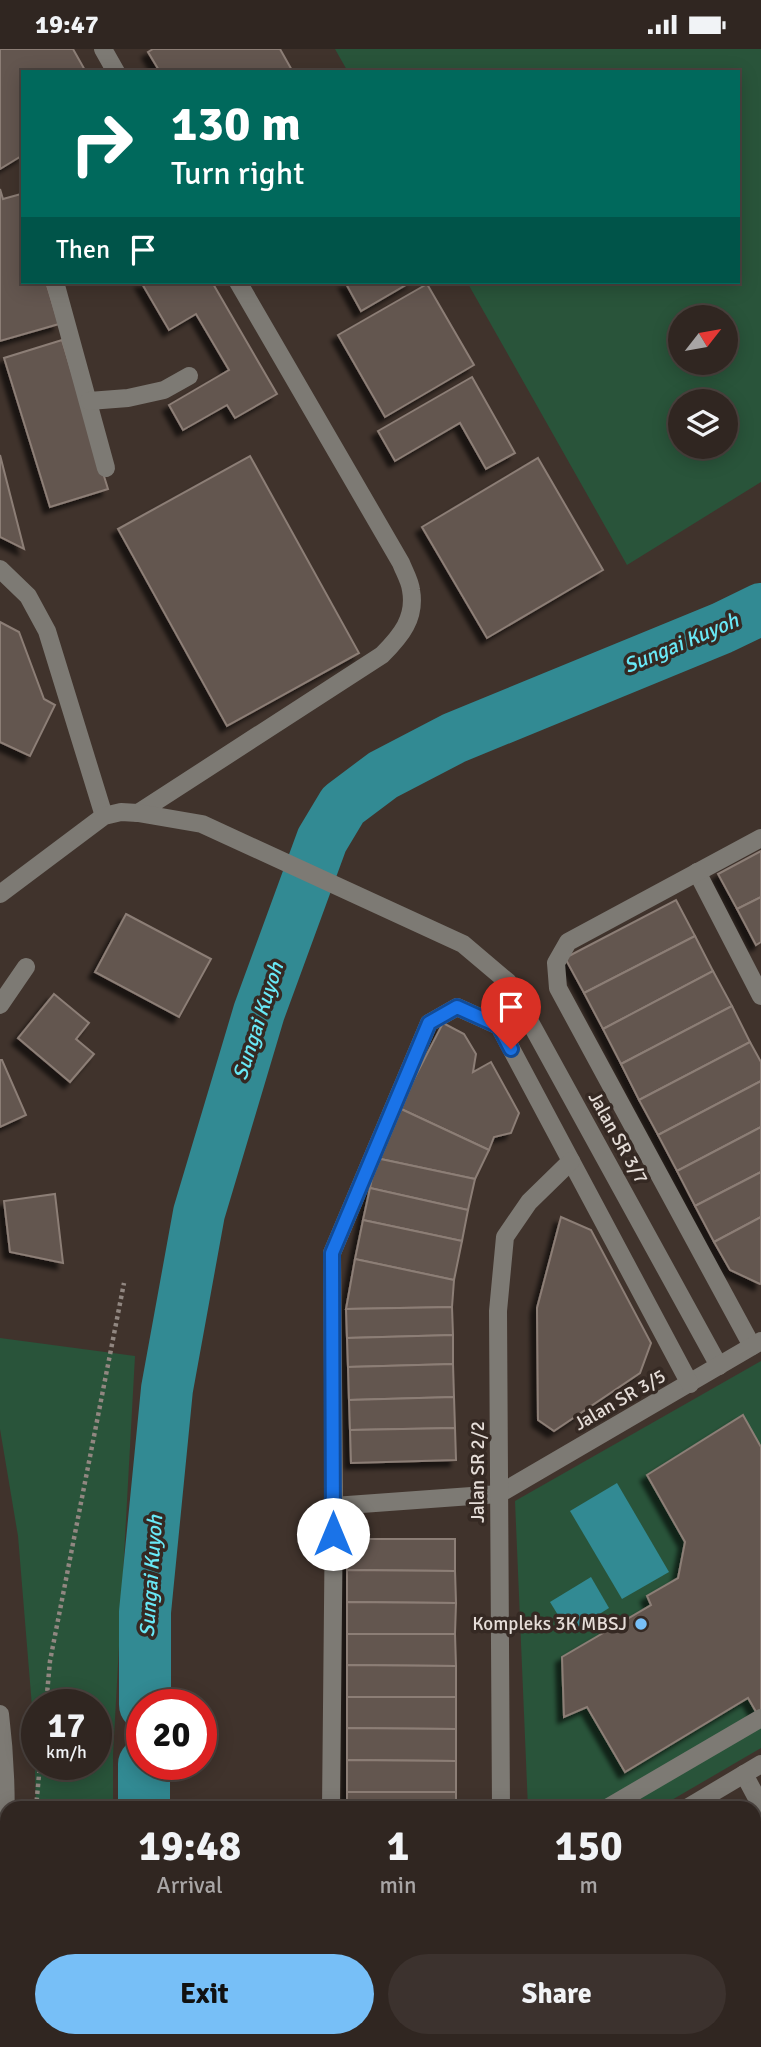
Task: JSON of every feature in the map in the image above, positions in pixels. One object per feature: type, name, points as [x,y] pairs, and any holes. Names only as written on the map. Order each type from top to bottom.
[{"type":"street","points":[[103,49],[115,70]]},
{"type":"street","points":[[56,284],[106,468]]},
{"type":"street","points":[[0,894],[104,816],[121,812],[138,813],[382,655],[400,637],[411,615],[411,589],[401,563],[239,284]]},
{"type":"street","points":[[89,401],[128,398],[164,390],[190,376]]},
{"type":"street","points":[[0,569],[28,596],[47,631],[104,816]]},
{"type":"street","name":"Jalan SR 3/7","points":[[138,813],[202,824],[463,944],[508,982],[719,1366]]},
{"type":"street","points":[[756,1343],[558,988],[556,963],[568,942],[761,838]]},
{"type":"street","points":[[697,872],[761,996]]},
{"type":"street","points":[[0,1005],[26,967]]},
{"type":"street","points":[[331,1801],[334,1506],[332,1253],[429,1023],[457,1007],[499,1026],[690,1384]]},
{"type":"street","name":"Jalan SR 2/2","points":[[501,1801],[498,1311],[505,1237],[529,1202],[571,1161]]},
{"type":"street","name":"Jalan SR 3/5","points":[[499,1494],[756,1343]]},
{"type":"street","points":[[334,1506],[499,1494]]},
{"type":"street","points":[[0,1714],[4,1801]]},
{"type":"street","points":[[619,1801],[761,1718]]},
{"type":"street","points":[[699,1801],[761,1764]]},
{"type":"street","points":[[744,1774],[758,1801]]},
{"type":"path","points":[[47,1689],[50,1661],[124,1283]]},
{"type":"path","points":[[37,1801],[39,1780]]},
{"type":"green space","points":[[335,49],[761,49],[761,482],[627,565],[468,284],[740,284],[740,70],[347,70]]},
{"type":"green space","points":[[0,1338],[135,1356],[113,1755],[113,1801],[36,1801],[35,1780],[112,1780],[112,1689],[31,1689],[18,1536],[0,1429]]},
{"type":"green space","name":"Kompleks 3K MBSJ","points":[[761,1361],[761,1748],[670,1801],[528,1801],[515,1501]]},
{"type":"water","points":[[617,1483],[669,1572],[622,1599],[570,1511]]},
{"type":"water","points":[[591,1577],[609,1608],[569,1633],[550,1602]]},
{"type":"building","points":[[0,49],[73,49],[85,70],[21,70],[21,156],[0,169]]},
{"type":"building","points":[[153,49],[280,49],[292,70],[159,70],[148,52]]},
{"type":"building","points":[[0,189],[3,199],[21,194],[21,284],[47,284],[59,324],[0,341]]},
{"type":"building","points":[[142,284],[213,284],[277,394],[235,418],[227,405],[183,430],[169,405],[229,370],[196,314],[169,330]]},
{"type":"building","points":[[346,284],[408,284],[361,311]]},
{"type":"building","points":[[427,284],[474,365],[385,417],[338,335]]},
{"type":"building","points":[[62,340],[108,489],[50,507],[4,358]]},
{"type":"building","points":[[472,377],[515,453],[486,469],[460,423],[395,461],[378,431]]},
{"type":"building","points":[[0,455],[24,549],[0,537]]},
{"type":"building","points":[[250,456],[359,653],[227,726],[118,529]]},
{"type":"building","points":[[538,458],[603,570],[487,638],[422,527]]},
{"type":"building","points":[[0,622],[19,632],[44,699],[55,705],[30,756],[0,742]]},
{"type":"building","points":[[761,851],[761,897],[737,909],[718,874]]},
{"type":"building","points":[[761,897],[761,942],[756,945],[737,909]]},
{"type":"building","points":[[676,900],[695,936],[584,993],[565,958]]},
{"type":"building","points":[[126,914],[211,959],[179,1017],[95,972]]},
{"type":"building","points":[[695,936],[713,971],[603,1029],[584,993]]},
{"type":"building","points":[[713,971],[732,1006],[621,1064],[603,1029]]},
{"type":"building","points":[[54,994],[89,1023],[76,1039],[94,1054],[70,1082],[18,1038]]},
{"type":"building","points":[[732,1006],[750,1042],[639,1100],[621,1064]]},
{"type":"building","points":[[443,1023],[464,1034],[476,1054],[473,1072],[491,1062],[519,1113],[511,1133],[494,1137],[489,1150],[399,1108]]},
{"type":"building","points":[[750,1042],[761,1062],[761,1081],[658,1135],[639,1100]]},
{"type":"building","points":[[0,1060],[26,1115],[0,1127]]},
{"type":"building","points":[[761,1081],[761,1127],[677,1171],[658,1135]]},
{"type":"building","points":[[399,1108],[489,1150],[475,1179],[376,1158]]},
{"type":"building","points":[[761,1127],[761,1172],[695,1206],[677,1171]]},
{"type":"building","points":[[376,1158],[475,1179],[468,1210],[370,1188]]},
{"type":"building","points":[[761,1172],[761,1217],[714,1242],[695,1206]]},
{"type":"building","points":[[370,1188],[468,1210],[462,1241],[363,1220]]},
{"type":"building","points":[[55,1194],[63,1263],[10,1252],[4,1201]]},
{"type":"building","points":[[561,1217],[591,1230],[651,1343],[640,1373],[554,1431],[538,1420],[537,1308]]},
{"type":"building","points":[[761,1217],[760,1284],[730,1270],[714,1242]]},
{"type":"building","points":[[363,1220],[462,1241],[454,1280],[355,1259]]},
{"type":"building","points":[[355,1259],[454,1280],[452,1307],[346,1309]]},
{"type":"building","points":[[452,1307],[453,1335],[347,1338],[346,1309]]},
{"type":"building","points":[[453,1335],[453,1364],[348,1367],[347,1338]]},
{"type":"building","points":[[453,1364],[454,1397],[349,1400],[348,1367]]},
{"type":"building","points":[[454,1397],[455,1428],[350,1430],[349,1400]]},
{"type":"building","points":[[743,1415],[761,1447],[761,1716],[759,1717],[748,1698],[625,1772],[587,1707],[564,1717],[562,1657],[651,1605],[647,1596],[678,1578],[685,1542],[647,1475]]},
{"type":"building","points":[[455,1428],[456,1460],[351,1463],[350,1430]]},
{"type":"building","points":[[347,1539],[455,1539],[455,1571],[347,1570]]},
{"type":"building","points":[[347,1570],[455,1571],[456,1603],[347,1602]]},
{"type":"building","points":[[347,1602],[456,1603],[455,1634],[347,1634]]},
{"type":"building","points":[[347,1634],[455,1634],[456,1666],[347,1665]]},
{"type":"building","points":[[347,1665],[456,1666],[456,1697],[347,1697]]},
{"type":"building","points":[[347,1697],[456,1697],[456,1729],[347,1728]]},
{"type":"building","points":[[347,1728],[456,1729],[456,1761],[347,1760]]},
{"type":"building","points":[[347,1760],[456,1761],[456,1792],[347,1792]]},
{"type":"building","points":[[347,1792],[456,1792],[456,1801],[347,1801]]},
{"type":"waterway","name":"Sungai Kuyoh","points":[[145,1689],[145,1612],[167,1389],[199,1213],[259,1012],[322,840],[343,805],[383,775],[454,738],[722,628],[761,609]]},
{"type":"waterway","name":"Sungai Kuyoh","points":[[144,1780],[144,1801]]},
{"type":"place","name":"Kompleks 3K MBSJ","points":[[641,1624]]},
{"type":"route","points":[[333,1534],[332,1253],[429,1023],[457,1007],[499,1026],[511,1049]]}]
